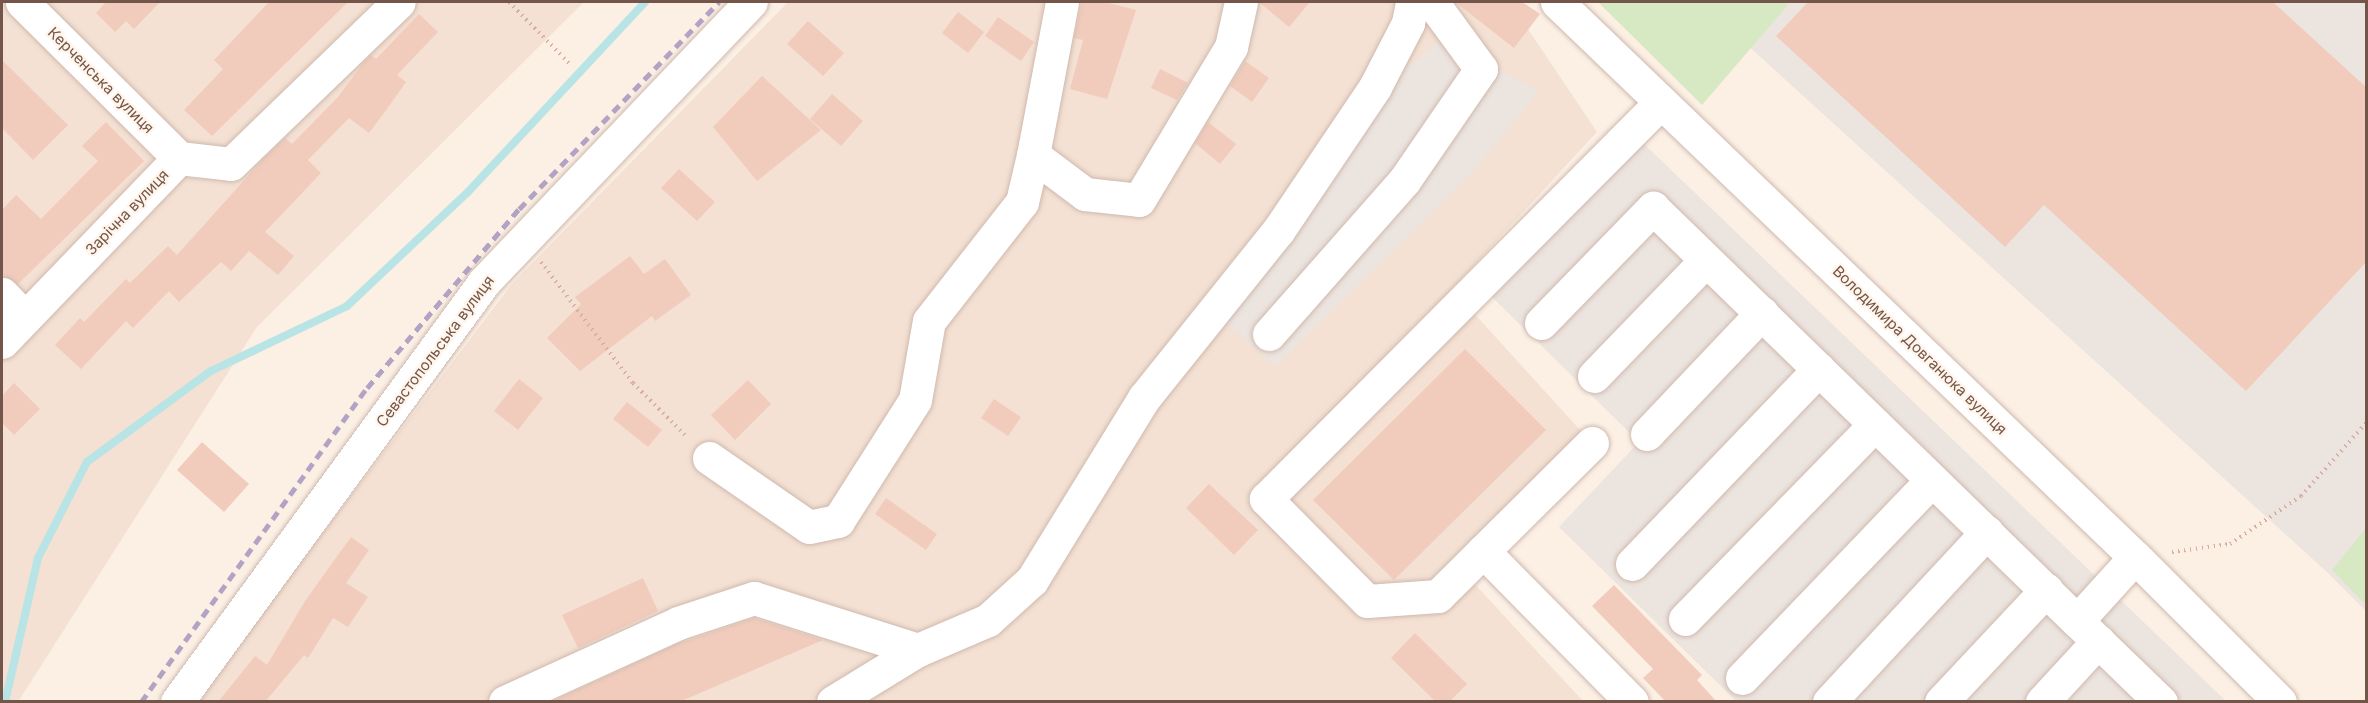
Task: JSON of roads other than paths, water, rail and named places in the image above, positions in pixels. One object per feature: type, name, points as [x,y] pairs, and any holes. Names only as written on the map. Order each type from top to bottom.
[{"type":"street","name":"Керченська вулиця","points":[[22,2],[179,158]]},
{"type":"street","name":"Зарічна вулиця","points":[[2,342],[179,158],[231,164],[399,2]]},
{"type":"street","name":"Севастопольська вулиця","points":[[177,702],[484,282],[752,2]]},
{"type":"street","points":[[709,458],[809,527],[838,521],[915,400],[929,321],[1022,202],[1034,155],[1062,2]]},
{"type":"street","points":[[1034,155],[1085,194],[1139,200],[1231,47],[1241,2]]},
{"type":"street","points":[[833,702],[918,650],[988,620],[1032,580],[1144,398],[1278,231],[1375,87],[1408,23],[1412,2]]},
{"type":"street","points":[[1269,334],[1404,181],[1481,69],[1432,2]]},
{"type":"street","name":"Володимира Довганюка вулиця","points":[[1557,2],[2136,557],[2275,700]]},
{"type":"street","points":[[1592,443],[1438,596],[1367,601],[1266,499],[1661,102]]},
{"type":"street","points":[[1541,323],[1653,208],[2156,700]]},
{"type":"street","points":[[1594,376],[1706,260]]},
{"type":"street","points":[[2,294],[25,318]]},
{"type":"street","points":[[1647,434],[1762,313]]},
{"type":"street","points":[[1632,564],[1819,369]]},
{"type":"street","points":[[1685,619],[1875,424]]},
{"type":"street","points":[[1742,678],[1932,480]]},
{"type":"street","points":[[1829,702],[1986,532]]},
{"type":"street","points":[[1484,551],[1632,702]]},
{"type":"street","points":[[2042,702],[2136,557]]},
{"type":"street","points":[[1941,702],[2046,590]]},
{"type":"street","points":[[505,702],[678,623],[754,598],[918,650]]},
{"type":"waterway","points":[[5,702],[38,558],[87,462],[211,371],[347,306],[468,192],[645,2]]},
{"type":"railway","points":[[141,702],[367,388],[519,209],[719,2]]}]
